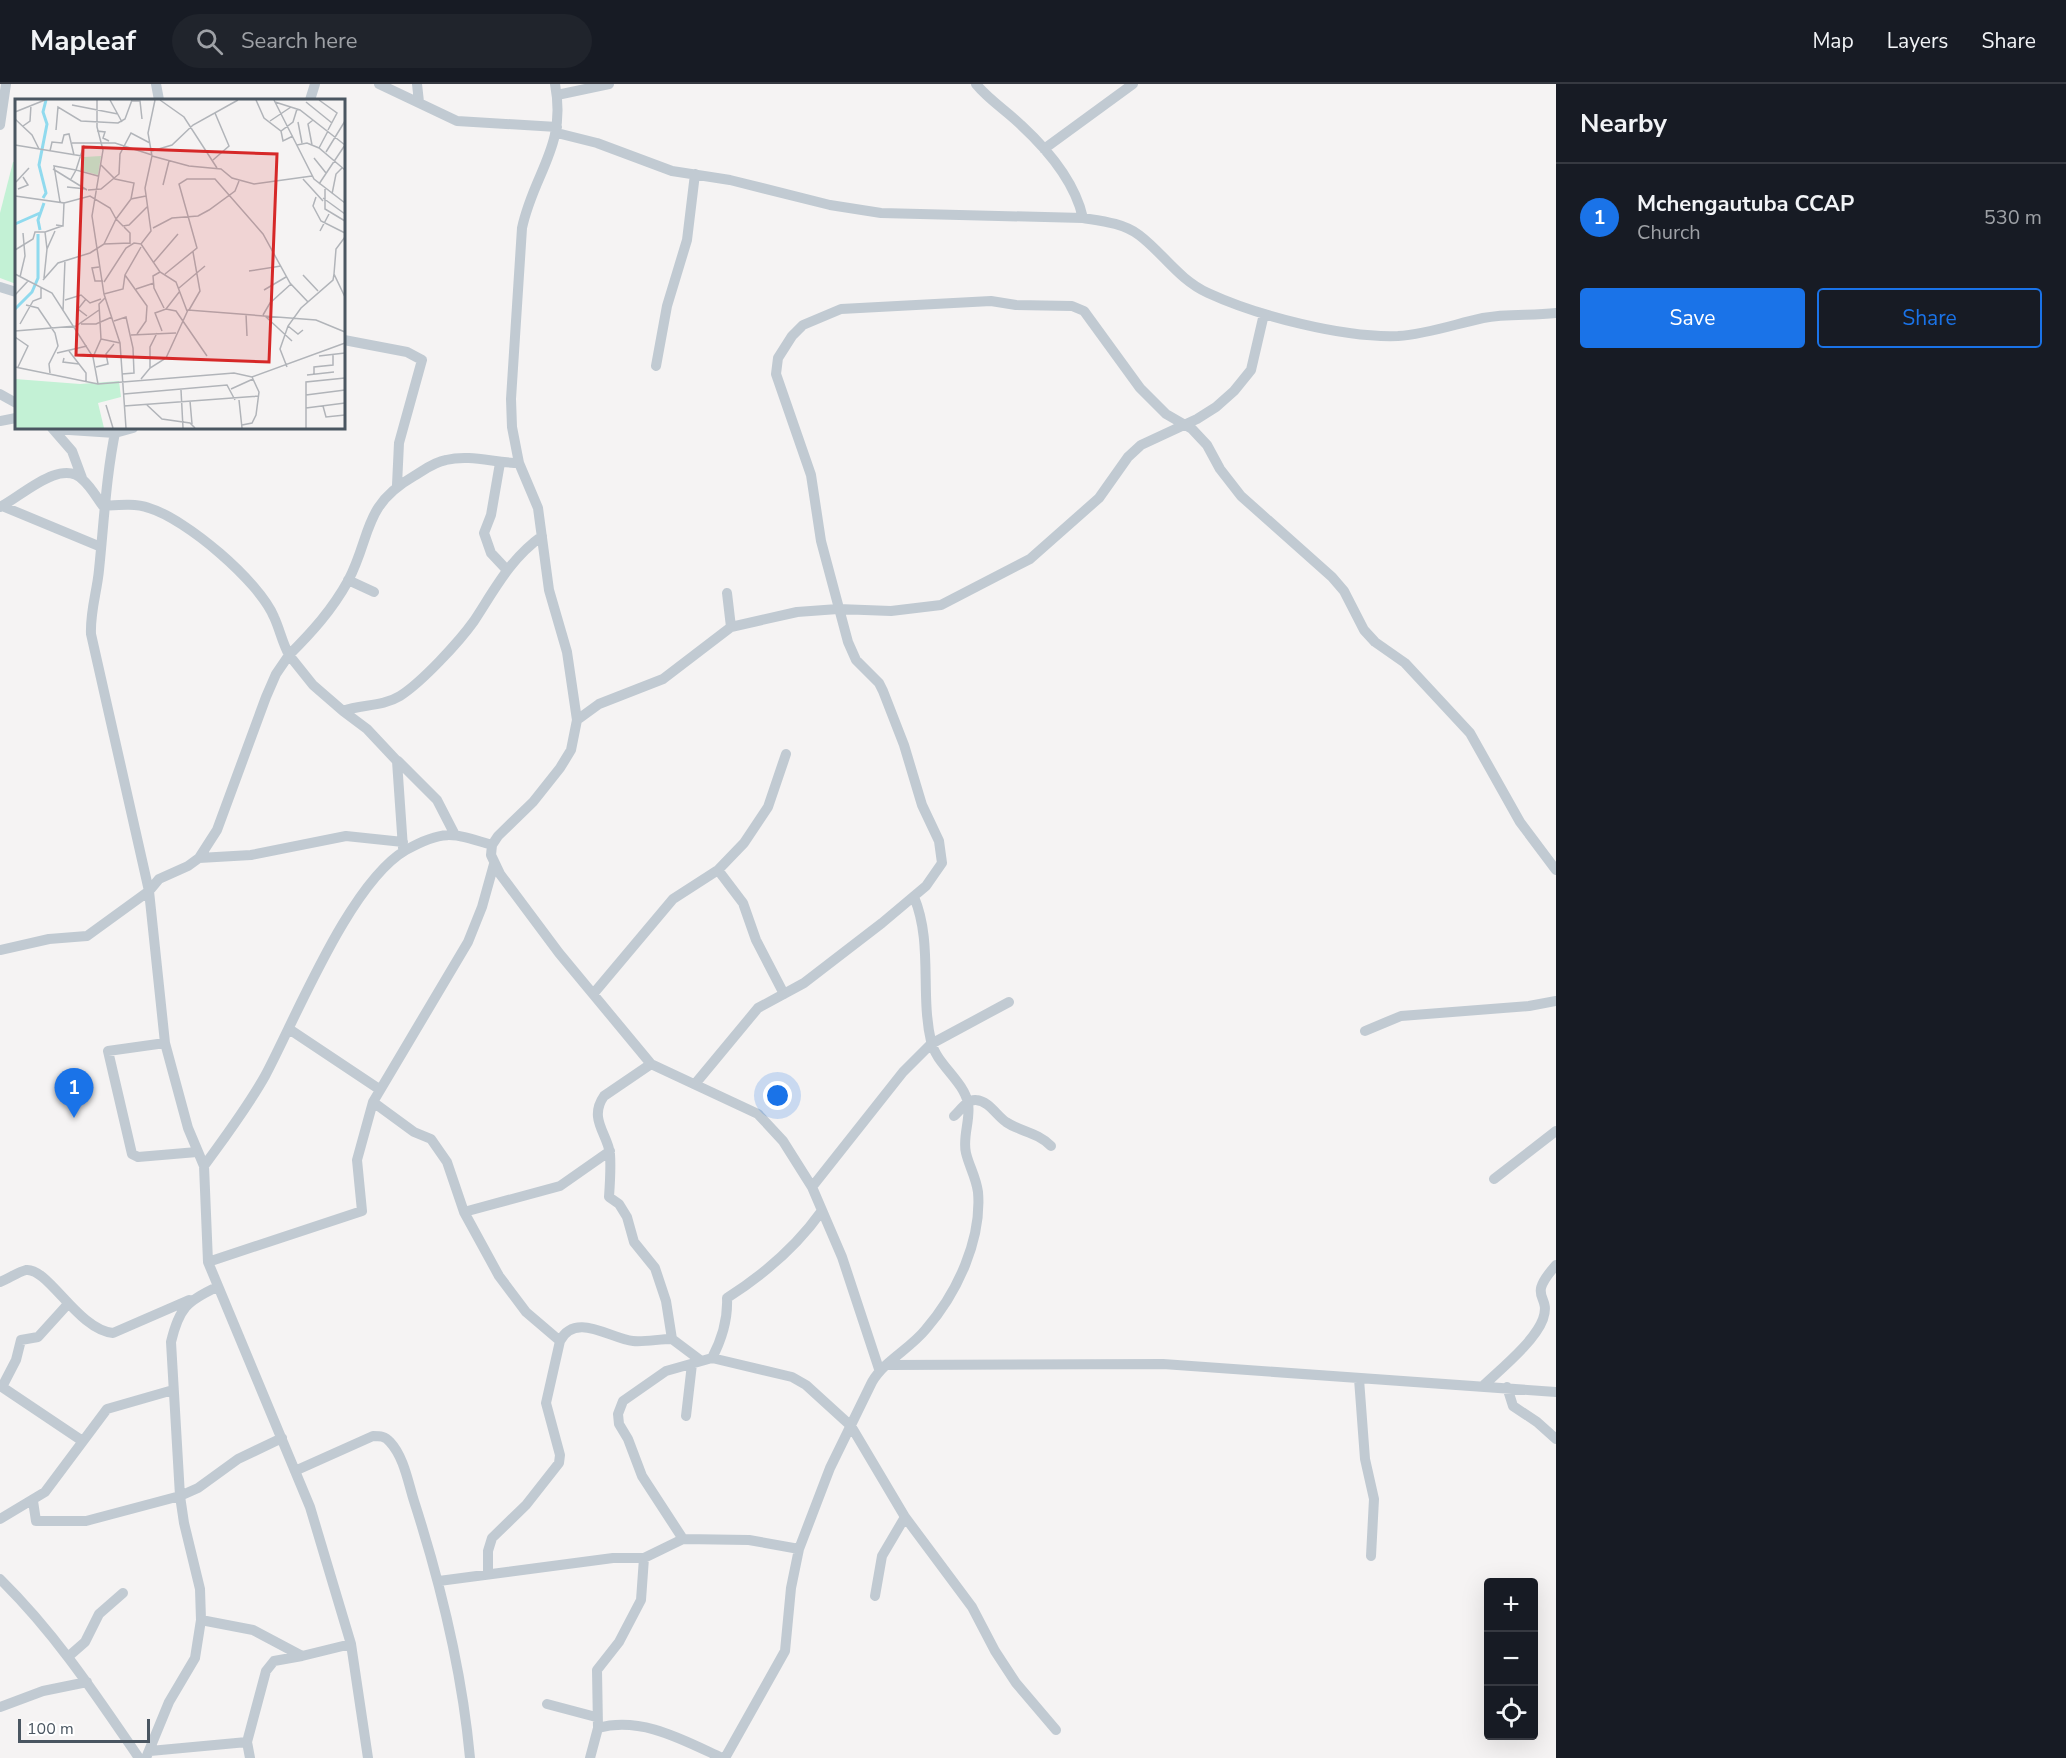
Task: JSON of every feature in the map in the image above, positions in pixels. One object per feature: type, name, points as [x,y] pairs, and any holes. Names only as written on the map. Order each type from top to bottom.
[{"type":"street","points":[[0,125],[6,84]]},
{"type":"street","points":[[156,84],[159,99]]},
{"type":"street","points":[[310,99],[315,84]]},
{"type":"street","points":[[379,84],[419,102],[442,116],[457,121],[557,130],[672,171],[880,213],[1083,218],[1126,227],[1138,234],[1167,263],[1195,285],[1264,315],[1338,330],[1384,336],[1447,328],[1484,318],[1556,313]]},
{"type":"street","points":[[417,84],[419,102]]},
{"type":"street","points":[[208,1262],[362,1211],[357,1160],[373,1102],[443,988],[468,942],[482,907],[494,864],[492,845],[547,786],[571,750],[577,720],[572,674],[549,590],[535,500],[519,463],[512,428],[512,399],[522,228],[527,206],[557,130],[556,90],[609,84]]},
{"type":"street","points":[[976,84],[1044,149],[1079,200],[1083,218]]},
{"type":"street","points":[[1044,149],[1133,84]]},
{"type":"street","points":[[656,366],[667,306],[687,240],[695,174]]},
{"type":"street","points":[[0,287],[15,292]]},
{"type":"street","points":[[695,1084],[752,1014],[772,998],[804,983],[914,897],[941,867],[939,841],[922,805],[904,745],[883,692],[879,683],[852,652],[838,609],[821,541],[811,475],[776,374],[776,366],[783,349],[803,326],[842,309],[863,306],[991,301],[1016,305],[1072,306],[1084,311],[1094,321],[1111,352],[1140,388],[1166,414],[1192,429],[1207,445],[1220,469],[1240,496],[1337,583],[1364,630],[1375,642],[1405,663],[1444,706],[1461,721],[1481,749],[1520,822],[1556,870]]},
{"type":"street","points":[[577,720],[598,704],[663,679],[731,627],[797,612],[838,609],[891,611],[941,605],[1038,553],[1099,498],[1128,457],[1141,444],[1216,407],[1247,377],[1254,361],[1264,315]]},
{"type":"street","points":[[345,340],[407,352],[422,360],[399,443],[398,485]]},
{"type":"street","points":[[0,394],[15,402]]},
{"type":"street","points":[[0,421],[15,418]]},
{"type":"street","points":[[54,429],[72,451],[82,478],[103,506]]},
{"type":"street","points":[[59,429],[85,433],[115,430],[103,506],[101,548],[91,614],[92,634],[149,891],[165,1044],[197,1152],[204,1166],[208,1262],[297,1470],[351,1644],[368,1758]]},
{"type":"street","points":[[0,950],[49,939],[87,936],[149,891],[159,879],[188,866],[199,858],[217,830],[276,674],[289,655],[327,616],[348,580],[374,512],[382,499],[398,485],[445,460],[459,458],[519,463]]},
{"type":"street","points":[[500,463],[491,515],[484,533],[491,553],[506,569]]},
{"type":"street","points":[[1,506],[52,475],[72,473],[82,478]]},
{"type":"street","points":[[103,506],[139,505],[151,508],[214,549],[238,571],[270,610],[289,655],[313,685],[367,729],[436,800],[454,833]]},
{"type":"street","points":[[1,506],[101,548]]},
{"type":"street","points":[[343,711],[380,704],[406,691],[463,635],[506,569],[522,550],[542,536]]},
{"type":"street","points":[[348,580],[374,592]]},
{"type":"street","points":[[727,593],[731,627]]},
{"type":"street","points":[[594,993],[673,899],[718,870],[762,819],[779,781],[786,754]]},
{"type":"street","points":[[204,1166],[250,1099],[333,942],[351,913],[370,885],[403,847],[398,761]]},
{"type":"street","points":[[199,858],[251,855],[346,836],[403,847],[454,833],[492,845]]},
{"type":"street","points":[[494,864],[559,952],[651,1064],[758,1114],[770,1125],[791,1152],[812,1187],[884,1367]]},
{"type":"street","points":[[718,870],[743,903],[756,940],[784,994]]},
{"type":"street","points":[[547,1704],[597,1723],[662,1730],[723,1758],[785,1651],[791,1588],[799,1549],[831,1468],[851,1426],[884,1367],[916,1341],[935,1319],[951,1296],[969,1257],[978,1193],[966,1153],[968,1102],[931,1044],[926,1006],[923,932],[914,897]]},
{"type":"street","points":[[1365,1031],[1401,1016],[1529,1006],[1556,1001]]},
{"type":"street","points":[[812,1187],[897,1080],[931,1044],[1009,1002]]},
{"type":"street","points":[[289,1029],[379,1089]]},
{"type":"street","points":[[165,1044],[108,1051],[132,1154],[138,1157],[197,1152]]},
{"type":"street","points":[[651,1064],[602,1099],[598,1125],[610,1151],[610,1199],[619,1204],[627,1217],[634,1242],[655,1268],[666,1301],[672,1339],[696,1362]]},
{"type":"street","points":[[954,1116],[968,1102],[976,1100],[989,1106],[1007,1123],[1038,1136],[1051,1146]]},
{"type":"street","points":[[373,1102],[414,1132],[431,1139],[447,1162],[464,1212],[499,1276],[526,1312],[560,1341]]},
{"type":"street","points":[[1494,1179],[1556,1131]]},
{"type":"street","points":[[464,1212],[560,1186],[610,1151]]},
{"type":"street","points":[[712,1358],[721,1341],[728,1311],[727,1298],[752,1282],[799,1242],[821,1212]]},
{"type":"street","points":[[1484,1385],[1536,1331],[1544,1317],[1539,1289],[1541,1281],[1556,1265]]},
{"type":"street","points":[[0,1282],[26,1270],[42,1275],[67,1305],[96,1329],[112,1333],[217,1287]]},
{"type":"street","points":[[189,1300],[174,1329],[171,1342],[180,1496],[200,1589],[201,1620],[195,1658],[169,1702],[148,1754],[247,1742]]},
{"type":"street","points":[[67,1305],[38,1337],[21,1340],[16,1360],[2,1387],[81,1440]]},
{"type":"street","points":[[488,1572],[488,1551],[492,1538],[526,1505],[559,1463],[560,1455],[546,1403],[560,1341],[571,1330],[592,1328],[633,1341],[672,1339]]},
{"type":"street","points":[[683,1539],[642,1476],[618,1418],[620,1407],[629,1395],[666,1371],[712,1358],[792,1377],[806,1385],[851,1426],[905,1517],[962,1591],[1016,1683],[1056,1730]]},
{"type":"street","points":[[686,1416],[696,1362]]},
{"type":"street","points":[[884,1367],[1163,1364],[1359,1379],[1484,1385],[1556,1392]]},
{"type":"street","points":[[1359,1379],[1365,1459],[1374,1499],[1371,1556]]},
{"type":"street","points":[[1507,1387],[1513,1406],[1537,1422],[1556,1439]]},
{"type":"street","points":[[0,1519],[33,1501],[55,1479],[101,1414],[113,1405],[173,1390]]},
{"type":"street","points":[[297,1470],[373,1436],[383,1436],[390,1441],[408,1481],[439,1581],[461,1686],[470,1758]]},
{"type":"street","points":[[33,1501],[36,1521],[86,1521],[180,1496],[198,1488],[238,1459],[282,1438]]},
{"type":"street","points":[[874,1596],[882,1556],[905,1517]]},
{"type":"street","points":[[439,1581],[488,1572],[613,1558],[644,1558],[683,1539],[750,1540],[799,1549]]},
{"type":"street","points":[[591,1758],[597,1723],[597,1670],[619,1642],[641,1600],[644,1558]]},
{"type":"street","points":[[0,1580],[27,1605],[69,1656],[139,1758]]},
{"type":"street","points":[[69,1656],[84,1642],[99,1614],[123,1593]]},
{"type":"street","points":[[201,1620],[253,1630],[302,1656]]},
{"type":"street","points":[[250,1758],[247,1742],[270,1665],[274,1661],[351,1644]]},
{"type":"street","points":[[0,1707],[43,1690],[87,1682]]},
{"type":"green space","points":[[15,161],[15,284],[0,278],[0,213]]},
{"type":"place","name":"Mchengautuba CCAP","points":[[74,1118]]}]
